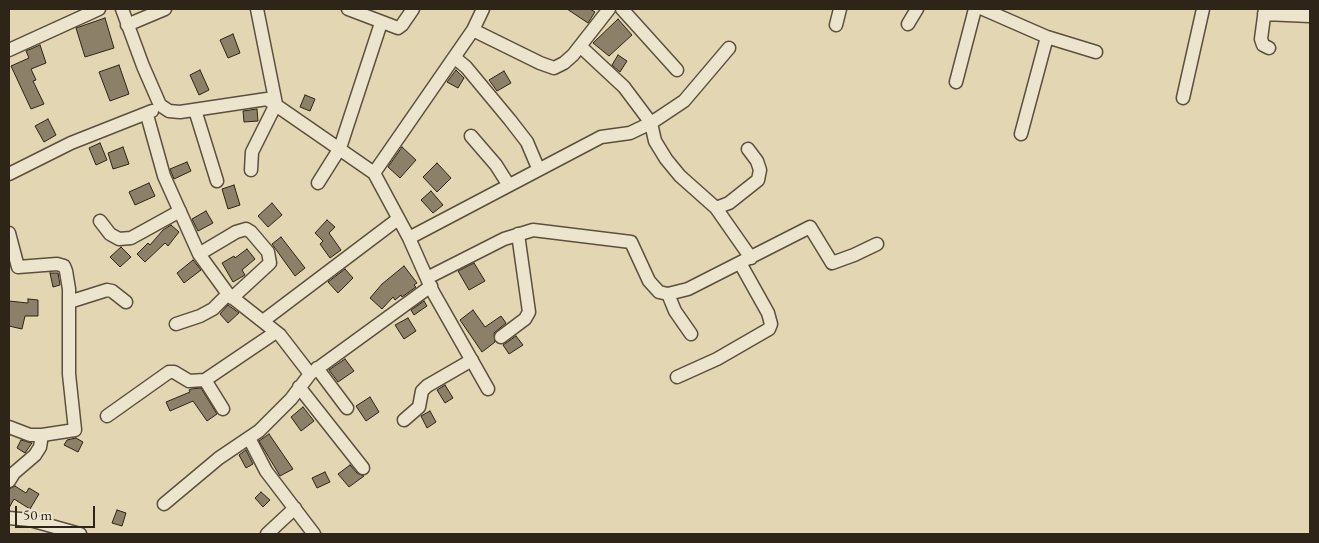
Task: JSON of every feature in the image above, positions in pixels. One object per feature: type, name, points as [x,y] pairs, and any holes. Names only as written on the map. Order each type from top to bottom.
[{"type":"street","points":[[9,50],[99,9]]},
{"type":"street","points":[[122,9],[160,105],[169,111],[195,110],[267,99],[374,173],[409,238],[429,282],[488,389]]},
{"type":"street","points":[[128,25],[165,9]]},
{"type":"street","points":[[250,170],[252,152],[276,104],[257,9]]},
{"type":"street","points":[[348,9],[381,23],[400,28],[413,9]]},
{"type":"street","points":[[374,173],[474,30],[483,9]]},
{"type":"street","points":[[474,30],[554,68],[564,63],[580,46],[609,9]]},
{"type":"street","points":[[622,9],[677,70]]},
{"type":"street","points":[[836,25],[840,9]]},
{"type":"street","points":[[908,24],[917,9]]},
{"type":"street","points":[[956,82],[974,9]]},
{"type":"street","points":[[983,9],[1047,37],[1096,52]]},
{"type":"street","points":[[1183,98],[1203,9]]},
{"type":"street","points":[[1269,48],[1263,45],[1260,39],[1264,11],[1310,16]]},
{"type":"street","points":[[318,183],[340,148],[381,23]]},
{"type":"street","points":[[1021,134],[1047,37]]},
{"type":"street","points":[[580,46],[624,87],[651,123],[655,141],[666,159],[680,176],[716,208],[746,261],[768,313],[771,324],[768,330],[677,378]]},
{"type":"street","points":[[409,238],[538,168],[602,137],[630,133],[651,123],[684,101],[728,48]]},
{"type":"street","points":[[455,58],[466,67],[527,142],[538,168]]},
{"type":"street","points":[[9,174],[70,143],[147,115],[160,105]]},
{"type":"street","points":[[195,110],[217,181]]},
{"type":"street","points":[[147,115],[164,176],[199,254],[230,296],[276,332],[347,408]]},
{"type":"street","points":[[471,136],[496,165],[508,184]]},
{"type":"street","points":[[716,208],[729,203],[758,180],[760,170],[757,161],[748,148]]},
{"type":"street","points":[[100,221],[110,234],[119,239],[131,238],[180,211]]},
{"type":"street","points":[[262,321],[398,219]]},
{"type":"street","points":[[164,504],[219,458],[260,431],[314,371],[429,282],[504,239],[533,230],[631,242],[649,280],[659,292],[668,294],[688,289],[810,227],[832,262],[854,255],[877,244]]},
{"type":"street","points":[[176,324],[200,316],[213,309],[270,263],[268,252],[251,232],[246,229],[236,232],[199,254]]},
{"type":"street","points":[[9,233],[14,270],[57,264],[64,266],[69,302],[69,374],[75,430],[42,435],[30,434],[9,428]]},
{"type":"street","points":[[501,337],[525,320],[529,312],[518,234]]},
{"type":"street","points":[[69,302],[107,290],[112,291],[126,302]]},
{"type":"street","points":[[668,294],[675,311],[690,334]]},
{"type":"street","points":[[107,416],[169,372],[174,372],[189,381],[205,380],[276,332]]},
{"type":"street","points":[[404,420],[419,408],[422,390],[472,360]]},
{"type":"street","points":[[205,380],[223,409]]},
{"type":"street","points":[[299,387],[362,468]]},
{"type":"street","points":[[9,481],[14,473],[35,455],[40,447],[42,435]]},
{"type":"street","points":[[249,438],[266,471],[314,534]]},
{"type":"street","points":[[267,534],[295,508]]},
{"type":"street","points":[[9,518],[30,520],[80,534]]},
{"type":"building","points":[[567,9],[590,9],[595,12],[588,23]]},
{"type":"building","points":[[105,18],[114,48],[85,57],[76,28]]},
{"type":"building","points":[[618,19],[632,35],[609,56],[593,43]]},
{"type":"building","points":[[233,34],[240,53],[228,58],[220,40]]},
{"type":"building","points":[[40,45],[46,63],[31,69],[36,80],[33,81],[44,104],[31,109],[11,66],[29,58],[26,51]]},
{"type":"building","points":[[618,55],[627,61],[620,72],[612,65]]},
{"type":"building","points":[[119,65],[129,94],[110,101],[99,72]]},
{"type":"building","points":[[200,70],[209,90],[199,95],[190,75]]},
{"type":"building","points":[[456,70],[464,78],[458,88],[447,82]]},
{"type":"building","points":[[504,71],[511,83],[497,91],[489,80]]},
{"type":"building","points":[[305,95],[315,99],[310,111],[300,107]]},
{"type":"building","points":[[257,109],[258,121],[244,122],[243,111]]},
{"type":"building","points":[[48,119],[56,135],[44,142],[35,126]]},
{"type":"building","points":[[100,143],[107,160],[96,165],[89,148]]},
{"type":"building","points":[[123,147],[129,164],[113,169],[108,153]]},
{"type":"building","points":[[402,147],[416,160],[400,178],[388,167]]},
{"type":"building","points":[[187,162],[191,171],[174,179],[170,169]]},
{"type":"building","points":[[437,163],[451,178],[437,192],[423,177]]},
{"type":"building","points":[[149,183],[155,196],[135,205],[129,192]]},
{"type":"building","points":[[234,185],[240,205],[228,209],[222,189]]},
{"type":"building","points":[[431,191],[443,205],[433,213],[421,200]]},
{"type":"building","points":[[272,203],[282,215],[268,227],[258,216]]},
{"type":"building","points":[[206,211],[213,223],[198,231],[192,219]]},
{"type":"building","points":[[327,220],[335,227],[329,233],[341,250],[330,258],[320,244],[323,241],[315,233]]},
{"type":"building","points":[[171,225],[179,232],[168,246],[165,243],[145,262],[137,254],[148,243],[150,245],[163,230]]},
{"type":"building","points":[[281,237],[305,268],[295,276],[272,244]]},
{"type":"building","points":[[121,247],[131,257],[120,267],[110,257]]},
{"type":"building","points":[[247,249],[255,259],[242,270],[245,275],[233,282],[222,263],[234,256],[235,258]]},
{"type":"building","points":[[193,260],[201,270],[184,283],[177,273]]},
{"type":"building","points":[[474,263],[485,281],[469,290],[458,271]]},
{"type":"building","points":[[404,266],[417,283],[414,285],[416,287],[402,297],[401,295],[395,300],[393,297],[382,309],[370,298],[382,284]]},
{"type":"building","points":[[345,269],[353,278],[338,293],[328,282]]},
{"type":"building","points":[[50,273],[58,273],[60,285],[53,287]]},
{"type":"building","points":[[28,299],[38,300],[38,316],[25,316],[22,329],[9,326],[9,301],[28,303]]},
{"type":"building","points":[[424,301],[427,306],[414,315],[411,310]]},
{"type":"building","points":[[228,305],[239,313],[228,323],[220,314]]},
{"type":"building","points":[[473,310],[485,327],[501,316],[506,323],[494,333],[495,342],[482,352],[460,320]]},
{"type":"building","points":[[408,318],[416,331],[404,339],[395,325]]},
{"type":"building","points":[[516,336],[523,345],[509,354],[503,345]]},
{"type":"building","points":[[345,359],[354,371],[338,382],[329,370]]},
{"type":"building","points":[[445,385],[453,398],[445,403],[437,390]]},
{"type":"building","points":[[201,388],[217,414],[207,421],[193,401],[170,411],[166,402],[190,392],[189,390],[191,389]]},
{"type":"building","points":[[370,397],[379,412],[366,421],[356,406]]},
{"type":"building","points":[[303,407],[314,421],[301,431],[291,417]]},
{"type":"building","points":[[430,411],[436,422],[427,428],[421,416]]},
{"type":"building","points":[[269,434],[293,469],[280,476],[259,441]]},
{"type":"building","points":[[76,438],[83,442],[78,452],[64,445],[67,440]]},
{"type":"building","points":[[21,440],[32,443],[25,453],[17,448]]},
{"type":"building","points":[[246,450],[253,464],[246,468],[239,455]]},
{"type":"building","points":[[350,465],[357,473],[364,476],[349,487],[338,474]]},
{"type":"building","points":[[325,472],[330,482],[317,488],[312,478]]},
{"type":"building","points":[[15,486],[26,493],[29,488],[39,494],[30,509],[14,499],[9,508],[9,489]]},
{"type":"building","points":[[261,492],[270,500],[263,507],[255,498]]},
{"type":"building","points":[[117,510],[126,513],[122,526],[112,523]]}]
